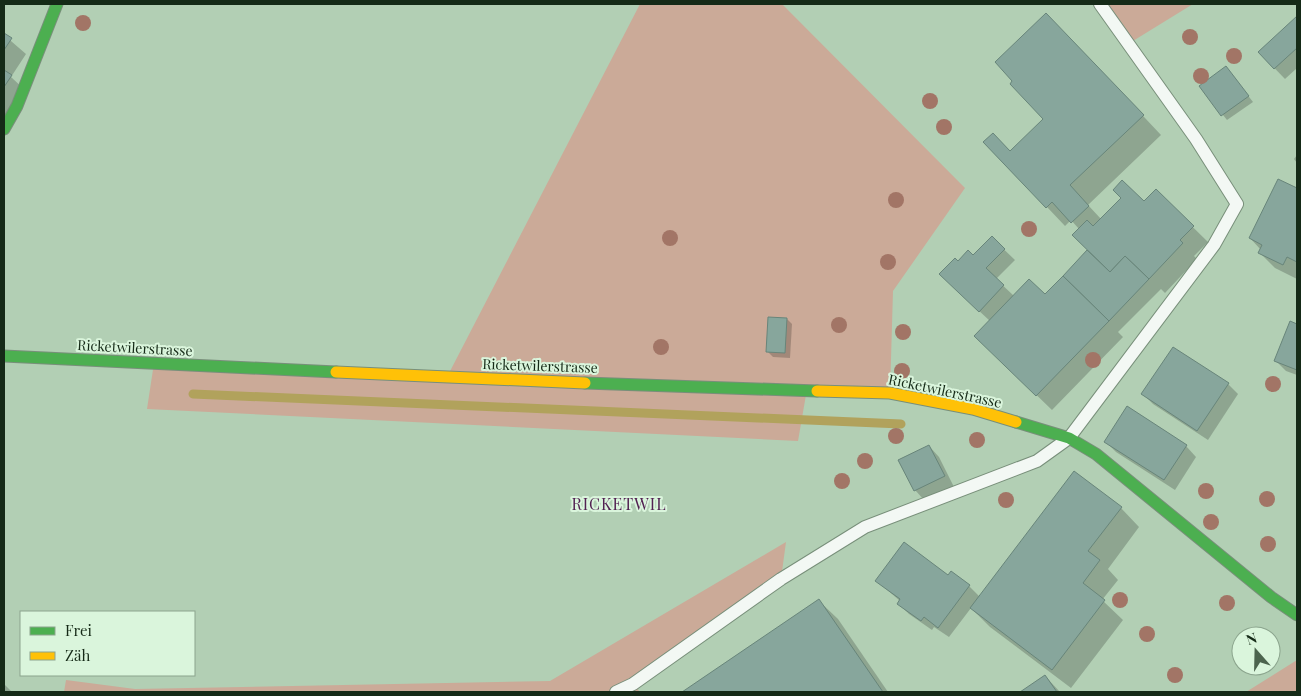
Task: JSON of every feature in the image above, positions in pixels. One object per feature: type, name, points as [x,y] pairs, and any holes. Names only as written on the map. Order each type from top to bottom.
[{"type":"street","points":[[4,129],[17,106],[57,4]]},
{"type":"street","name":"Ricketwilerstrasse","points":[[4,356],[446,378],[890,394],[974,409],[1069,438],[1096,454],[1272,597],[1297,615]]},
{"type":"lane","points":[[616,692],[633,684],[781,580],[865,527],[1037,461],[1069,438],[1214,245],[1237,204],[1196,139],[1100,4]]},
{"type":"shaded area","points":[[640,4],[782,4],[965,188],[893,291],[890,393],[807,389],[798,441],[147,409],[154,363],[447,377]]},
{"type":"shaded area","points":[[1100,4],[1193,4],[1128,44]]},
{"type":"shaded area","points":[[786,542],[781,579],[633,684],[640,692],[64,692],[66,680],[135,689],[550,681]]},
{"type":"shaded area","points":[[1297,660],[1297,692],[1246,692],[1272,676],[1281,676],[1281,670]]},
{"type":"building","points":[[1046,13],[1144,115],[1070,185],[1089,206],[1071,223],[1052,202],[1046,208],[983,142],[993,133],[1010,151],[1043,119],[1010,84],[1012,81],[995,62]]},
{"type":"building","points":[[1297,16],[1297,48],[1274,69],[1258,52]]},
{"type":"building","points":[[4,33],[12,38],[4,50]]},
{"type":"building","points":[[1226,66],[1249,96],[1221,116],[1199,86]]},
{"type":"building","points":[[4,70],[12,75],[4,87]]},
{"type":"building","points":[[1278,179],[1297,188],[1297,262],[1287,257],[1283,265],[1258,253],[1262,245],[1249,238]]},
{"type":"building","points":[[1122,180],[1144,201],[1156,189],[1194,226],[1180,240],[1183,243],[1149,279],[1125,256],[1110,272],[1072,235],[1087,220],[1093,226],[1121,198],[1113,190]]},
{"type":"building","points":[[992,236],[1005,249],[986,268],[1004,285],[979,312],[939,274],[955,258],[958,261],[968,250],[973,255]]},
{"type":"building","points":[[1087,250],[1110,272],[1125,256],[1149,279],[1109,321],[1063,276]]},
{"type":"building","points":[[1063,276],[1109,321],[1036,396],[974,336],[1029,279],[1045,294]]},
{"type":"building","points":[[768,317],[787,318],[785,353],[766,352]]},
{"type":"building","points":[[1290,321],[1297,324],[1297,370],[1274,361]]},
{"type":"building","points":[[1173,347],[1229,383],[1197,431],[1141,394]]},
{"type":"building","points":[[1127,406],[1187,445],[1164,480],[1104,442]]},
{"type":"building","points":[[929,445],[945,476],[914,491],[898,460]]},
{"type":"building","points":[[1074,471],[1122,507],[1088,551],[1100,560],[1083,583],[1105,600],[1052,670],[970,608]]},
{"type":"building","points":[[904,542],[948,575],[951,571],[970,585],[938,628],[924,617],[921,621],[897,604],[900,599],[875,581]]},
{"type":"building","points":[[819,599],[883,692],[682,692]]},
{"type":"building","points":[[1045,675],[1057,692],[1020,692]]},
{"type":"waterway","points":[[193,394],[901,424]]},
{"type":"traffic: fast","points":[[4,129],[17,106],[57,4]]},
{"type":"traffic: fast","points":[[4,356],[336,372]]},
{"type":"traffic: fast","points":[[585,383],[817,391]]},
{"type":"traffic: fast","points":[[1016,422],[1069,438],[1096,454],[1271,597],[1297,615]]},
{"type":"traffic: slow","points":[[336,372],[585,383]]},
{"type":"traffic: slow","points":[[817,391],[890,393],[973,409],[1016,422]]},
{"type":"district","name":"RICKETWIL","points":[[619,504]]}]
